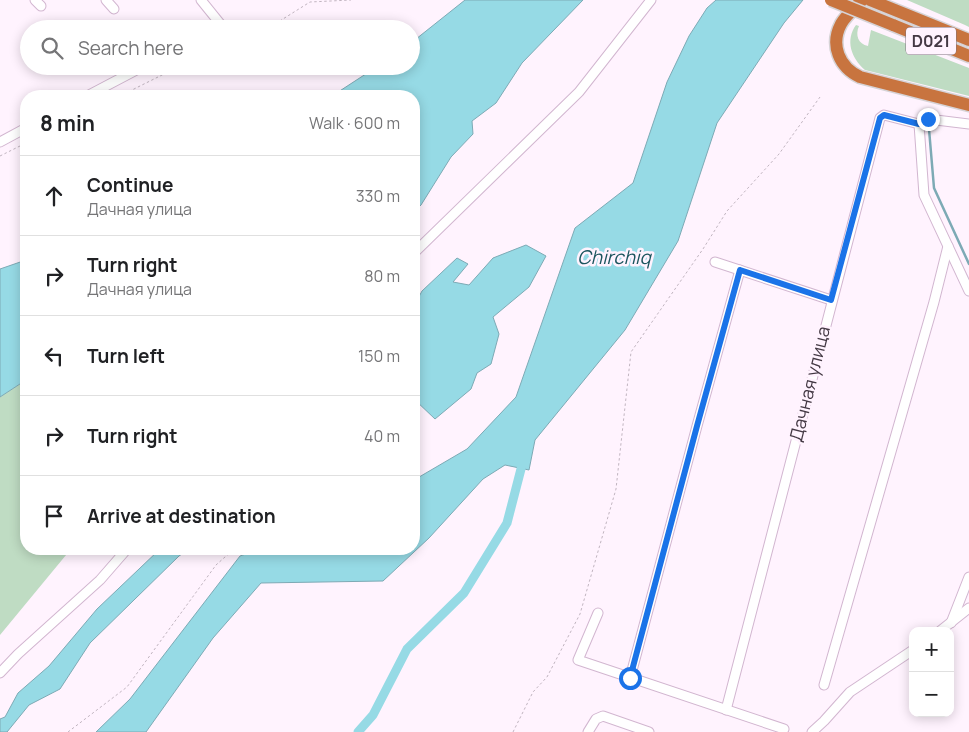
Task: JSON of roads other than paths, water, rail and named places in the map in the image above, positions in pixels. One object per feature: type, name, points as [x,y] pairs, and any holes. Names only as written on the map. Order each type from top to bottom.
[{"type":"highway","name":"D021","points":[[831,0],[969,56]]},
{"type":"highway","points":[[862,0],[843,21],[836,43],[838,55],[847,70],[860,77],[969,105]]},
{"type":"highway","name":"D021","points":[[870,0],[969,40]]},
{"type":"street","points":[[106,0],[114,9]]},
{"type":"street","points":[[201,0],[214,20]]},
{"type":"street","points":[[420,247],[579,92],[651,0]]},
{"type":"street","points":[[98,90],[127,75]]},
{"type":"street","name":"Дачная улица","points":[[726,710],[831,300],[880,118],[884,115],[919,124]]},
{"type":"street","points":[[969,124],[928,119],[919,124],[924,194],[969,291]]},
{"type":"street","points":[[0,142],[20,131]]},
{"type":"street","points":[[824,685],[934,302],[948,246]]},
{"type":"street","points":[[715,262],[831,300]]},
{"type":"street","points":[[630,678],[740,270]]},
{"type":"street","points":[[0,673],[18,654],[100,580],[123,555]]},
{"type":"street","points":[[951,623],[969,577]]},
{"type":"street","points":[[946,627],[969,608]]},
{"type":"street","points":[[598,613],[578,660],[784,729]]},
{"type":"street","points":[[812,732],[850,692],[909,653]]},
{"type":"street","points":[[588,732],[596,719],[603,716],[649,732]]},
{"type":"water","points":[[465,0],[583,0],[522,63],[496,103],[472,121],[473,134],[451,157],[420,206],[420,90],[341,90],[364,75],[420,75],[420,36]]},
{"type":"water","name":"Chirchiq","points":[[716,0],[803,0],[784,23],[717,123],[678,241],[625,330],[535,440],[529,470],[505,465],[483,479],[420,546],[420,476],[467,449],[516,397],[575,228],[633,183],[667,82],[689,36],[707,8]]},
{"type":"water","points":[[526,245],[546,256],[529,287],[493,317],[499,334],[491,364],[477,373],[471,389],[435,419],[420,405],[420,295],[457,258],[468,264],[453,282],[469,285],[493,258]]},
{"type":"water","points":[[20,262],[20,384],[0,397],[0,269]]},
{"type":"water","points":[[154,555],[180,555],[90,643],[60,689],[29,705],[7,732],[0,732],[0,719],[5,717],[18,693],[49,666],[97,609]]},
{"type":"water","name":"Chirchiq","points":[[411,555],[383,581],[261,583],[213,638],[146,732],[96,732],[130,699],[240,556]]},
{"type":"waterway","points":[[929,129],[934,188],[969,264]]},
{"type":"waterway","points":[[358,732],[373,715],[407,649],[464,593],[507,523],[521,469]]}]
